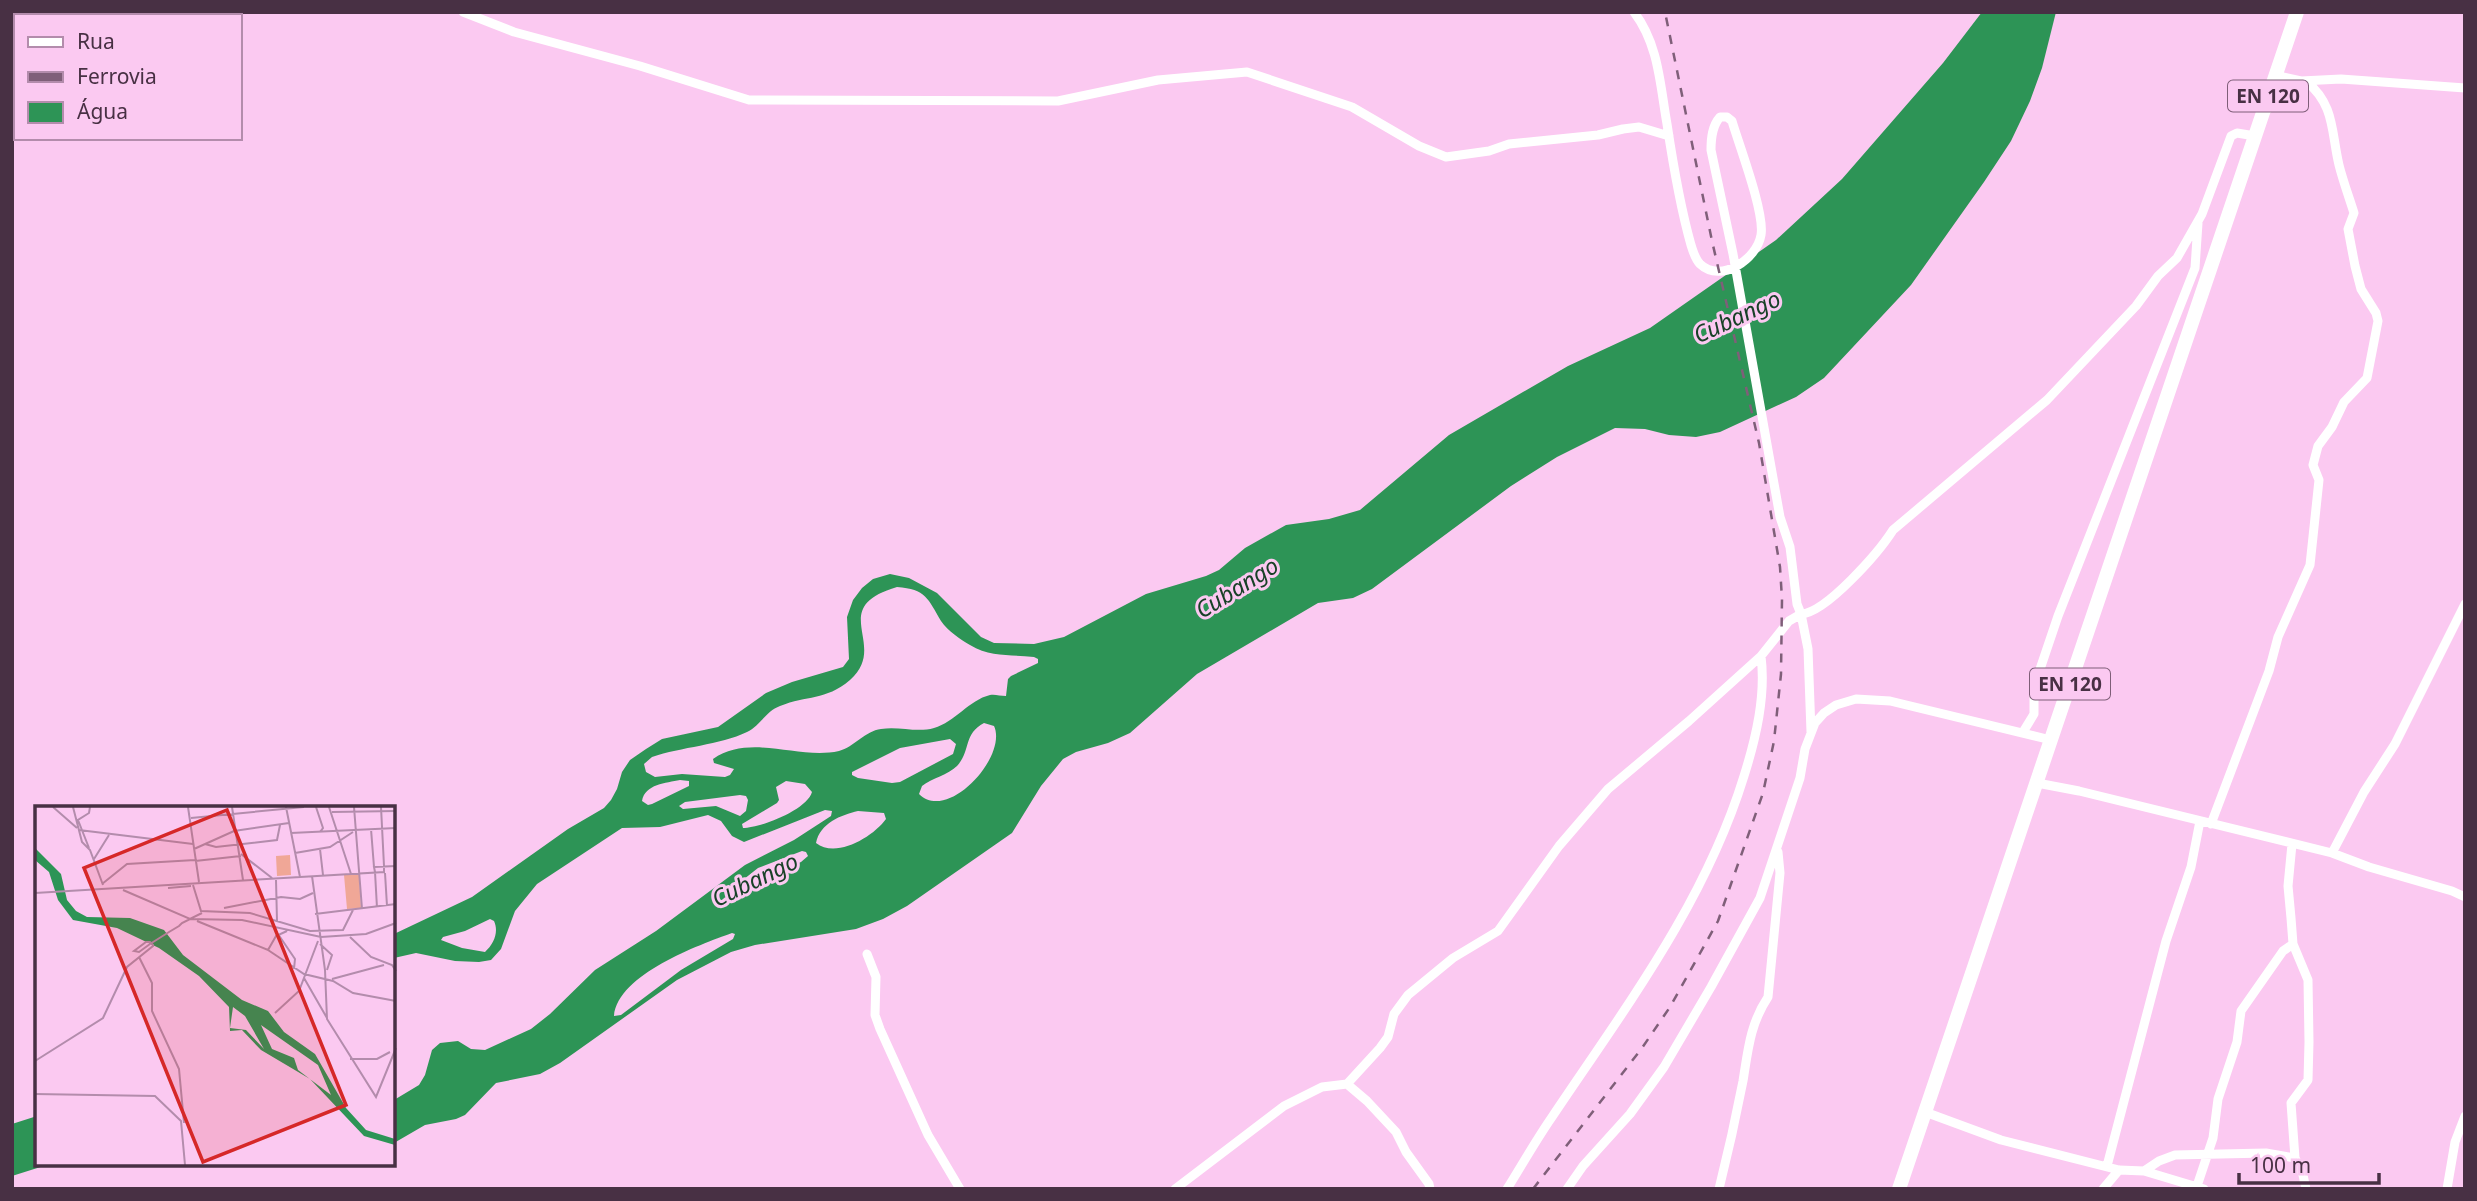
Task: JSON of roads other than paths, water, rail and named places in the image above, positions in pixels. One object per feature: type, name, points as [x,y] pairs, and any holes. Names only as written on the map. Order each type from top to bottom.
[{"type":"main road","name":"EN 120","points":[[1899,1189],[2297,12]]},
{"type":"street","points":[[463,12],[514,32],[640,66],[749,100],[1058,101],[1158,80],[1248,72],[1352,107],[1419,146],[1446,157],[1489,151],[1509,144],[1598,135],[1639,127],[1669,136]]},
{"type":"street","points":[[1634,12],[1655,49],[1669,136],[1695,256],[1702,266],[1720,271],[1739,265],[1749,258],[1762,233],[1759,213],[1732,121],[1727,117],[1720,117],[1714,125],[1711,150],[1733,254],[1764,425],[1780,517],[1790,547],[1797,604],[1808,649],[1811,732]]},
{"type":"street","points":[[2275,75],[2304,81],[2341,79],[2465,88]]},
{"type":"street","points":[[1175,1189],[1284,1106],[1322,1087],[1347,1084],[1388,1037],[1394,1014],[1408,995],[1453,958],[1498,931],[1559,846],[1608,789],[1689,722],[1761,656],[1789,621],[1814,611],[1829,599],[1881,548],[1893,530],[2047,400],[2136,306],[2158,276],[2177,258],[2198,221],[2228,141],[2237,133],[2257,130],[2271,105],[2304,81]]},
{"type":"street","points":[[2211,824],[2269,671],[2278,637],[2310,565],[2319,481],[2313,466],[2318,446],[2332,427],[2344,402],[2367,378],[2378,321],[2358,280],[2348,229],[2354,213],[2340,169],[2326,103],[2321,95],[2304,81]]},
{"type":"street","points":[[2023,732],[2034,714],[2034,687],[2058,616],[2194,268],[2198,221]]},
{"type":"street","points":[[2332,853],[2364,792],[2395,744],[2465,604]]},
{"type":"street","points":[[1507,1189],[1549,1120],[1639,990],[1702,881],[1731,817],[1751,755],[1762,693],[1761,656]]},
{"type":"street","points":[[1567,1189],[1583,1166],[1630,1114],[1664,1067],[1711,987],[1759,898],[1800,778],[1805,749],[1811,732],[1824,713],[1836,705],[1856,699],[1890,701],[2051,740]]},
{"type":"street","points":[[2037,783],[2332,853],[2465,897]]},
{"type":"street","points":[[2106,1166],[2166,941],[2191,867],[2200,821]]},
{"type":"street","points":[[2292,844],[2288,886],[2293,944],[2308,980],[2309,1042],[2308,1080],[2291,1103],[2295,1158],[2306,1189]]},
{"type":"street","points":[[1719,1189],[1743,1080],[1750,1034],[1758,1012],[1768,997],[1780,873],[1778,846]]},
{"type":"street","points":[[1925,1112],[2001,1140],[2119,1170],[2144,1171],[2199,1188],[2213,1138],[2218,1099],[2241,1028],[2241,1010],[2255,995],[2264,976],[2283,951],[2293,944]]},
{"type":"street","points":[[867,954],[876,977],[875,1015],[880,1029],[928,1135],[960,1189]]},
{"type":"street","points":[[1347,1084],[1396,1132],[1430,1189]]},
{"type":"street","points":[[2447,1189],[2455,1142],[2465,1116]]},
{"type":"street","points":[[2144,1171],[2175,1155],[2266,1153],[2295,1158]]},
{"type":"street","points":[[2102,1189],[2119,1170]]},
{"type":"water","name":"Cubango","points":[[1982,12],[2056,12],[2042,68],[2011,141],[1911,285],[1824,378],[1796,397],[1720,432],[1696,437],[1669,435],[1645,429],[1615,428],[1557,457],[1511,486],[1372,589],[1353,598],[1318,603],[1197,674],[1130,733],[1063,759],[1041,786],[1012,833],[907,906],[856,929],[755,945],[731,952],[677,980],[560,1063],[540,1074],[496,1083],[465,1115],[425,1125],[396,1142],[396,1099],[419,1085],[425,1075],[432,1050],[440,1043],[458,1041],[471,1049],[485,1050],[531,1029],[595,970],[656,931],[745,865],[794,840],[831,816],[832,811],[825,810],[744,842],[732,836],[721,821],[708,815],[660,827],[622,828],[537,884],[515,911],[501,949],[491,960],[455,961],[416,953],[396,958],[396,933],[472,897],[568,829],[604,808],[617,789],[622,772],[630,760],[662,739],[718,727],[766,693],[792,682],[843,667],[849,659],[847,617],[853,600],[873,579],[890,574],[909,578],[937,593],[981,637],[994,643],[1034,644],[1064,637],[1146,594],[1219,570],[1245,548],[1286,525],[1329,519],[1360,510],[1449,435],[1568,366],[1650,328],[1776,240],[1842,179],[1943,63]],"holes":[[[897,587],[914,590],[925,596],[947,628],[970,645],[993,654],[1034,657],[1038,659],[1038,663],[1008,679],[1006,696],[992,695],[982,698],[934,728],[875,730],[844,749],[823,753],[743,748],[713,759],[714,763],[734,769],[725,777],[682,774],[655,777],[646,772],[644,764],[652,757],[736,736],[752,729],[775,708],[824,695],[841,687],[861,667],[864,654],[861,616],[865,605],[876,596]],[[984,723],[994,726],[996,739],[984,768],[973,782],[945,800],[931,801],[919,794],[922,786],[957,766],[977,727]],[[950,739],[956,744],[953,754],[900,782],[892,783],[852,775],[852,772],[900,748]],[[680,780],[689,781],[689,786],[652,804],[648,805],[642,801],[647,791],[652,788]],[[786,781],[805,784],[812,792],[802,805],[792,811],[771,821],[743,828],[742,824],[779,800],[776,787]],[[740,795],[746,796],[748,800],[746,811],[740,816],[716,806],[683,809],[679,806],[685,802]],[[858,811],[884,813],[886,819],[872,833],[854,844],[834,849],[816,843],[822,830],[832,821]],[[802,851],[808,856],[801,862],[744,886],[734,887],[758,868]],[[490,919],[494,921],[496,929],[495,938],[485,952],[462,948],[441,940],[443,937],[465,931]],[[735,934],[733,939],[681,970],[621,1015],[614,1016],[619,1001],[629,987],[644,974],[700,945]]]},
{"type":"water","points":[[35,1117],[35,1166],[44,1166],[12,1176],[12,1124]]},
{"type":"railway","points":[[1533,1189],[1642,1048],[1670,1007],[1718,921],[1763,793],[1774,741],[1781,674],[1780,567],[1759,443],[1712,241],[1665,12]]}]
